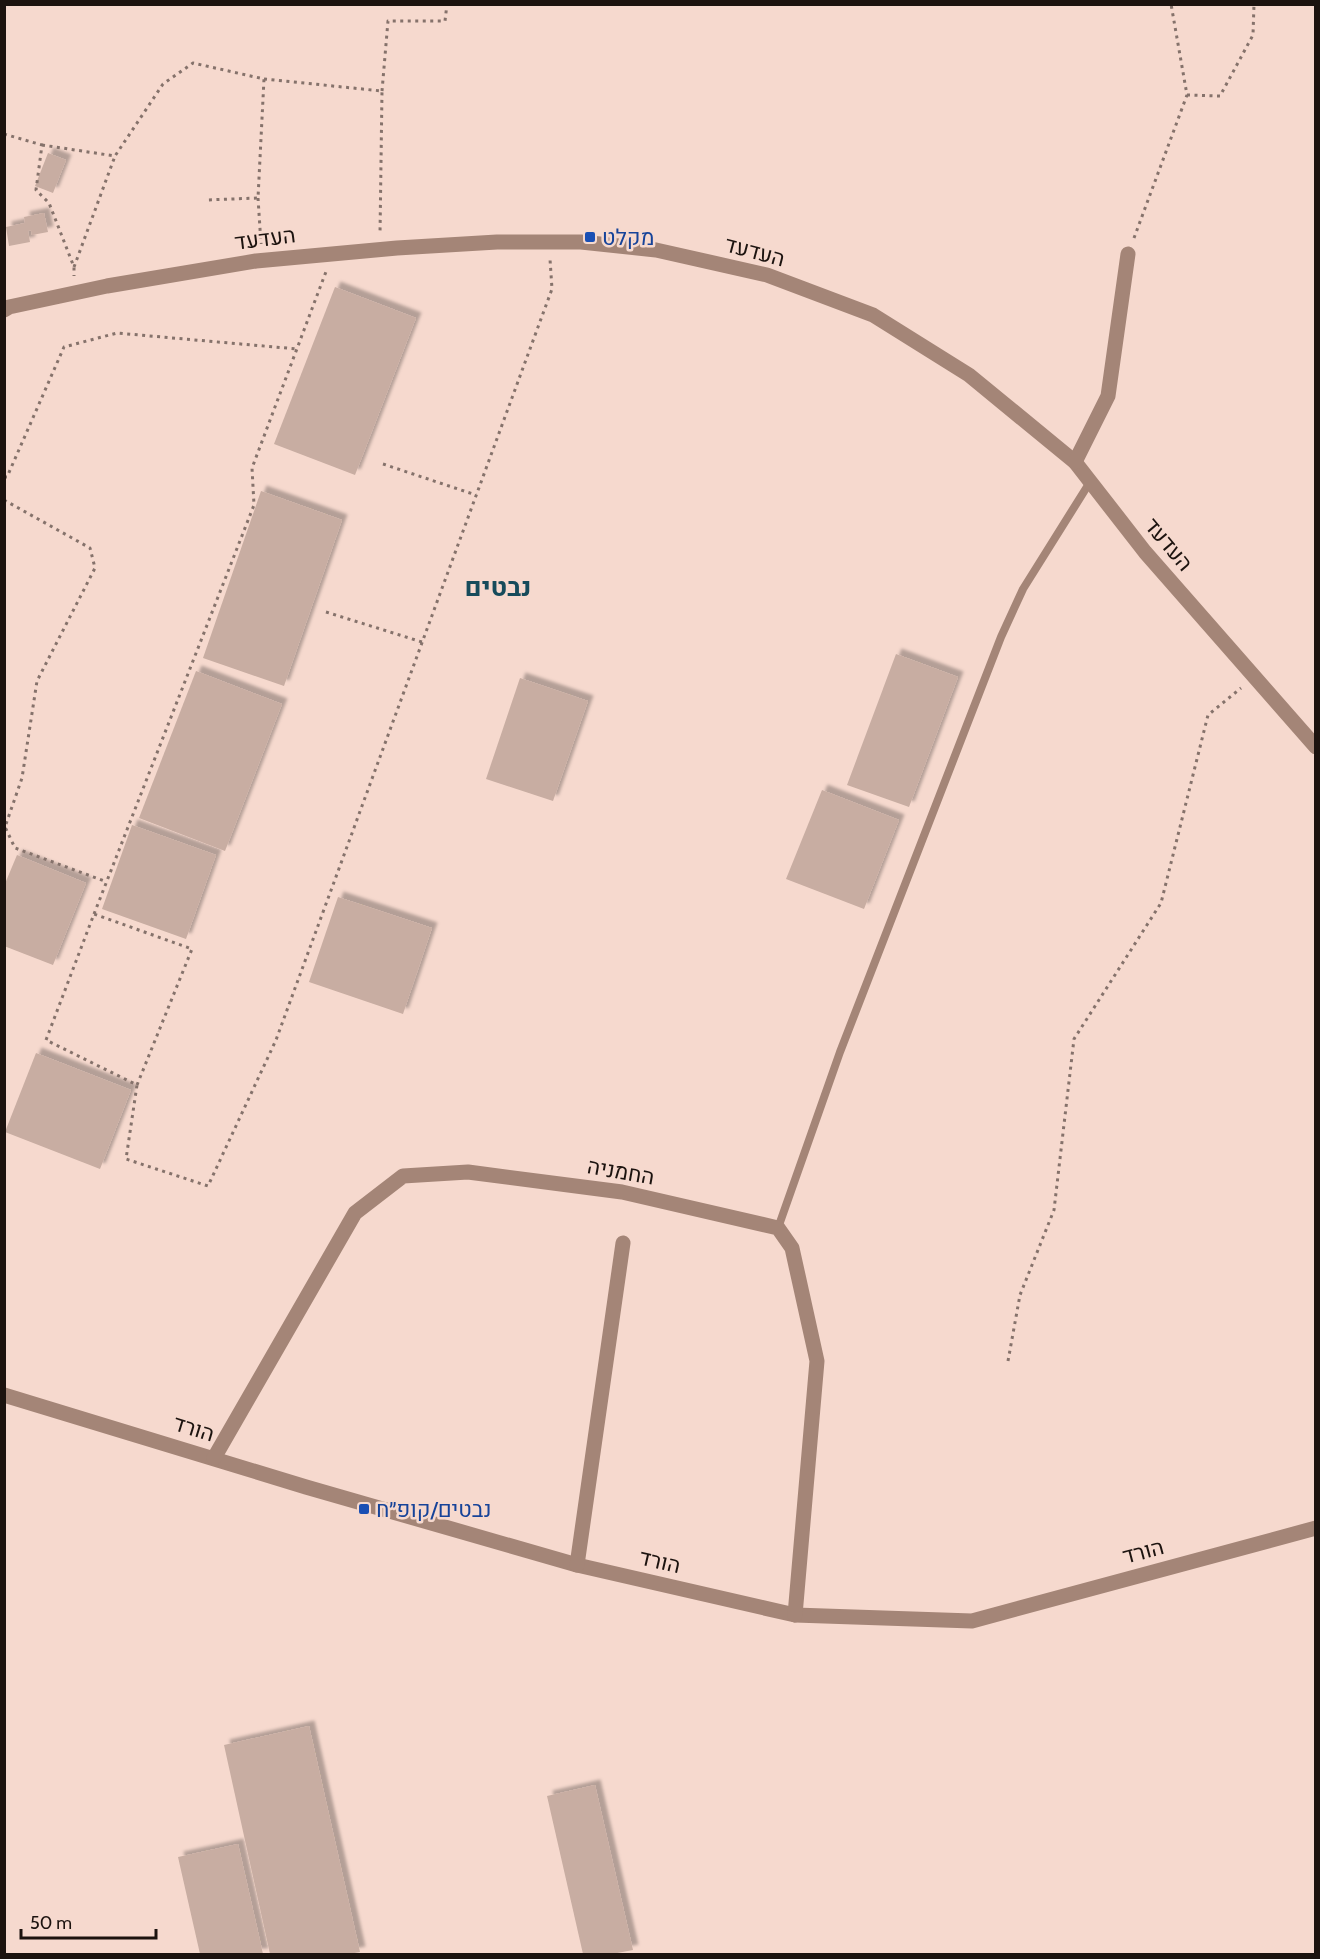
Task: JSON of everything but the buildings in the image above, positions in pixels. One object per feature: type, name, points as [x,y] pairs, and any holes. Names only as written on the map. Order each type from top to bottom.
[{"type":"street","name":"העדעד","points":[[4,310],[74,293],[262,260],[380,249],[497,242],[581,242],[667,252],[767,275],[873,315],[969,375],[1075,462],[1145,552],[1316,747]]},
{"type":"street","points":[[1075,462],[1108,396],[1128,254]]},
{"type":"street","name":"החמניה","points":[[214,1458],[355,1213],[403,1176],[468,1172],[622,1192],[778,1228]]},
{"type":"street","points":[[778,1228],[792,1248],[817,1361],[795,1615]]},
{"type":"street","points":[[577,1565],[623,1243]]},
{"type":"street","name":"הורד","points":[[4,1395],[306,1487],[577,1565],[795,1615],[972,1621],[1316,1528]]},
{"type":"lane","points":[[778,1228],[840,1052],[1000,637],[1023,589],[1090,482]]},
{"type":"path","points":[[380,249],[382,92],[388,21],[445,21],[447,4]]},
{"type":"path","points":[[1128,254],[1187,95],[1171,4]]},
{"type":"path","points":[[1187,95],[1220,96],[1253,35],[1254,4]]},
{"type":"path","points":[[74,293],[74,267],[115,156],[163,84],[193,63],[264,79],[382,92]]},
{"type":"path","points":[[262,260],[258,198],[264,79]]},
{"type":"path","points":[[4,134],[42,145],[115,156]]},
{"type":"path","points":[[42,145],[36,190],[49,203],[74,267]]},
{"type":"path","points":[[206,200],[258,198]]},
{"type":"path","points":[[94,914],[192,949],[137,1085],[126,1159],[208,1186],[276,1040],[552,289],[548,242]]},
{"type":"path","points":[[137,1085],[46,1040],[254,505],[252,468],[333,254]]},
{"type":"path","points":[[4,477],[7,477],[64,347],[117,333],[297,349]]},
{"type":"path","points":[[383,464],[476,495]]},
{"type":"path","points":[[4,500],[90,548],[95,568],[37,681],[22,778],[5,826],[15,848],[106,882]]},
{"type":"path","points":[[326,612],[422,642]]},
{"type":"path","points":[[1008,1361],[1020,1295],[1054,1210],[1074,1039],[1161,903],[1208,715],[1254,677]]},
{"type":"place","name":"מקלט","points":[[590,237]]},
{"type":"place","name":"נבטים/קופ״ח","points":[[364,1509]]},
{"type":"district","name":"נבטים","points":[[498,587]]}]
